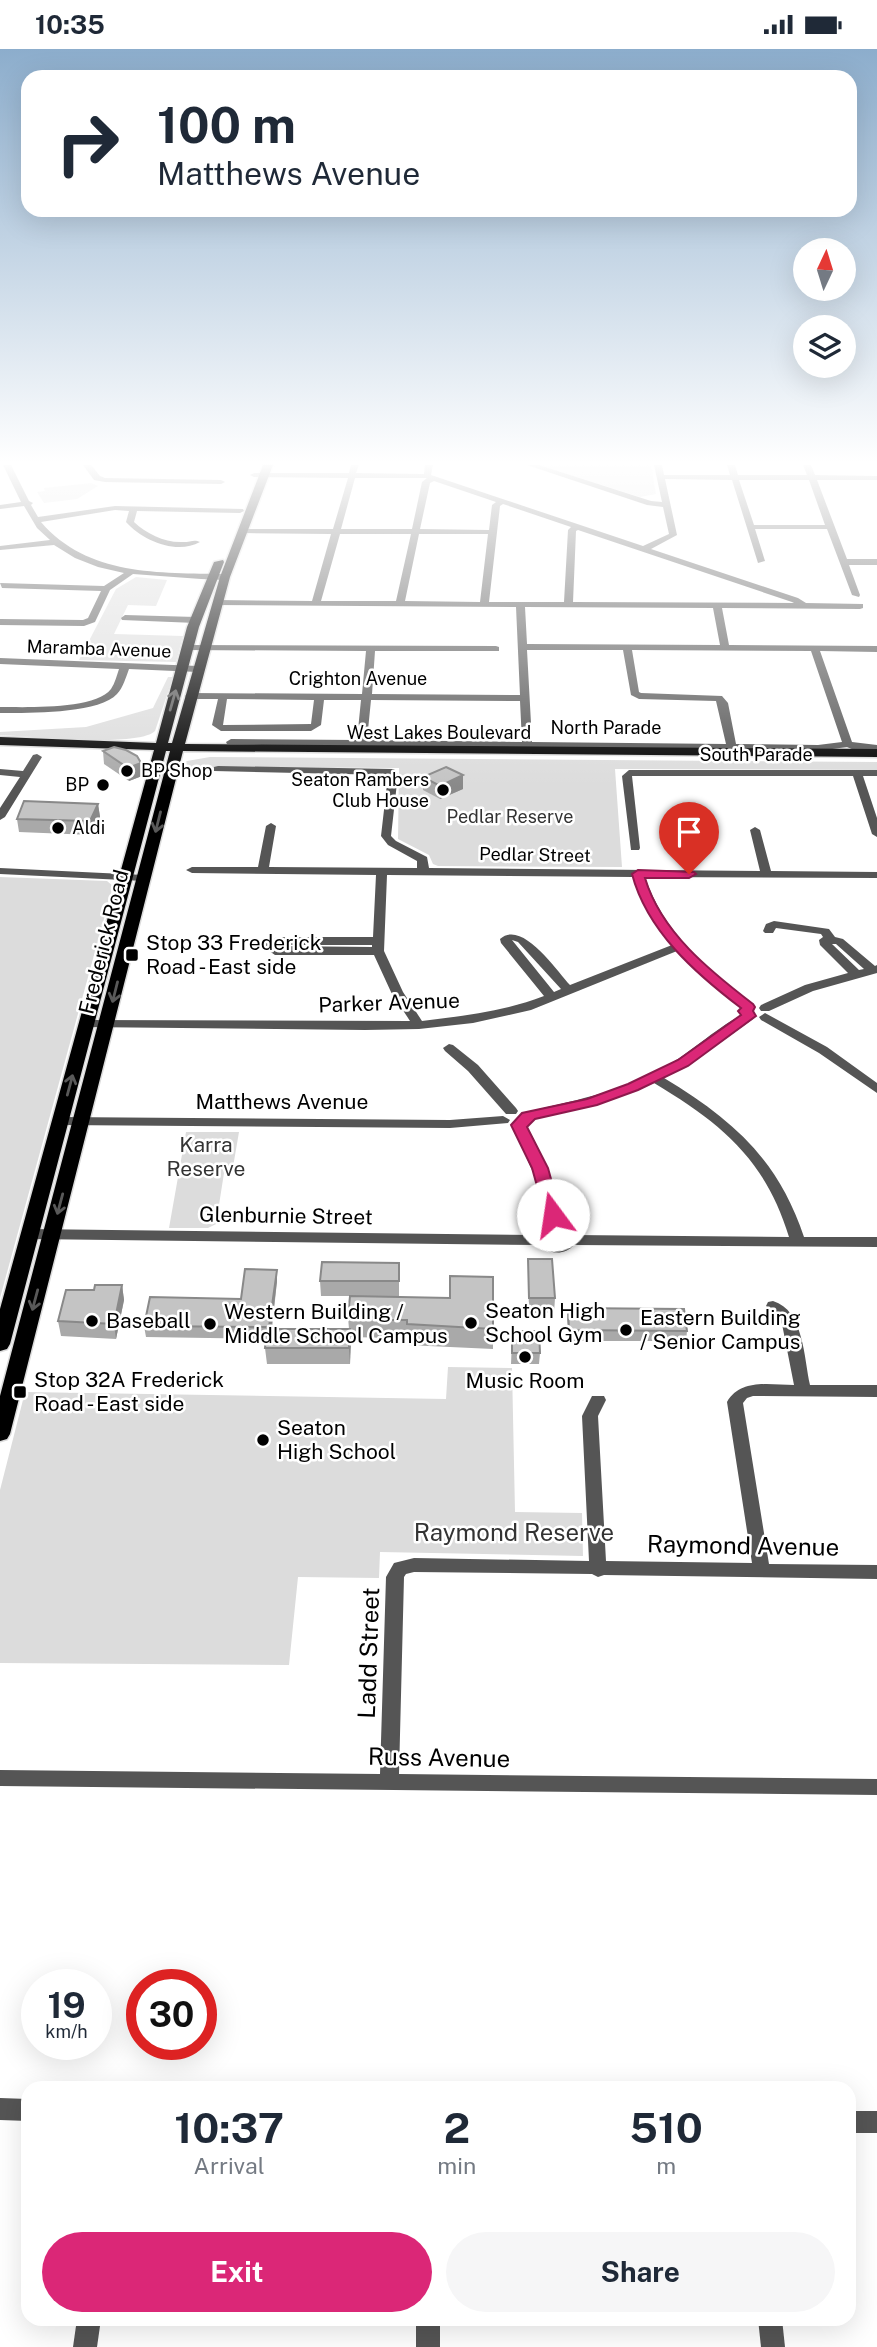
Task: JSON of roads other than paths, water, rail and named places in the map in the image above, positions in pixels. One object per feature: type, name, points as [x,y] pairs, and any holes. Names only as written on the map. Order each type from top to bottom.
[{"type":"main road","name":"Frederick Road","points":[[0,1434],[190,696],[217,603],[221,572]]},
{"type":"main road","name":"Frederick Road","points":[[0,1344],[188,647],[196,620],[221,572]]},
{"type":"main road","points":[[106,746],[151,740],[164,732]]},
{"type":"main road","name":"West Lakes Boulevard","points":[[0,741],[204,751],[877,760]]},
{"type":"main road","name":"West Lakes Boulevard","points":[[204,751],[231,745],[877,751]]},
{"type":"main road","name":"West Lakes Boulevard","points":[[0,749],[137,753],[160,750]]},
{"type":"main road","points":[[177,750],[183,760],[204,751]]},
{"type":"main road","points":[[137,753],[153,773]]},
{"type":"street","points":[[0,622],[84,623],[92,620],[106,589],[131,572]]},
{"type":"street","points":[[135,572],[219,577]]},
{"type":"street","points":[[316,603],[325,572]]},
{"type":"street","points":[[400,604],[407,572]]},
{"type":"street","points":[[484,605],[488,572]]},
{"type":"street","points":[[568,605],[570,572]]},
{"type":"street","points":[[713,572],[795,600],[802,606]]},
{"type":"street","points":[[848,572],[856,595]]},
{"type":"street","points":[[2,585],[106,589]]},
{"type":"street","points":[[217,603],[860,606]]},
{"type":"street","points":[[520,605],[527,745]]},
{"type":"street","points":[[717,606],[725,649]]},
{"type":"street","points":[[125,618],[196,620]]},
{"type":"street","points":[[188,647],[496,649]]},
{"type":"street","points":[[523,647],[877,649]]},
{"type":"street","points":[[627,648],[634,693],[639,696],[719,698],[723,703],[732,746]]},
{"type":"street","points":[[362,745],[371,649]]},
{"type":"street","points":[[815,649],[848,744]]},
{"type":"street","name":"Maramba Avenue","points":[[0,661],[198,669]]},
{"type":"street","points":[[0,710],[32,710],[98,701],[115,692],[125,666]]},
{"type":"street","name":"Crighton Avenue","points":[[190,696],[525,698]]},
{"type":"street","points":[[223,696],[216,730],[221,727],[316,730],[319,697]]},
{"type":"street","name":"North Parade","points":[[231,745],[832,747],[848,744],[877,751]]},
{"type":"street","points":[[0,817],[8,808],[24,774],[31,769],[37,757]]},
{"type":"street","points":[[218,769],[390,771],[393,774],[386,836],[392,843],[423,859],[423,871]]},
{"type":"street","name":"South Parade","points":[[635,848],[626,776],[635,771],[877,773]]},
{"type":"street","points":[[0,772],[24,774]]},
{"type":"street","points":[[857,773],[877,834]]},
{"type":"street","points":[[263,870],[271,825]]},
{"type":"street","points":[[755,830],[766,874]]},
{"type":"street","name":"Pedlar Street","points":[[192,870],[877,875]]},
{"type":"street","points":[[0,871],[144,878]]},
{"type":"street","points":[[382,871],[378,946],[397,992],[419,1025]]},
{"type":"street","points":[[638,874],[643,893],[658,919],[680,946],[716,982],[749,1011],[765,1012],[877,1089]]},
{"type":"street","points":[[769,931],[774,924],[825,931],[830,939],[839,941],[874,969]]},
{"type":"street","points":[[552,997],[507,943],[506,939],[510,936],[522,940],[569,991]]},
{"type":"street","points":[[830,939],[824,943],[856,974]]},
{"type":"street","points":[[277,941],[378,946],[275,951],[268,946],[277,941]]},
{"type":"street","name":"Parker Avenue","points":[[86,1024],[419,1025],[503,1013],[569,991],[680,946]]},
{"type":"street","points":[[765,1012],[809,988],[874,969]]},
{"type":"street","points":[[449,1048],[473,1067],[507,1116],[510,1125],[608,1097],[654,1077],[683,1063],[749,1011]]},
{"type":"street","points":[[654,1077],[717,1118],[744,1142],[774,1180],[791,1215],[798,1241]]},
{"type":"street","name":"Matthews Avenue","points":[[60,1121],[450,1124],[507,1116]]},
{"type":"street","points":[[523,1121],[551,1201],[556,1231]]},
{"type":"street","points":[[569,1240],[564,1247],[556,1249],[548,1247],[542,1240],[544,1234],[556,1231],[563,1233],[569,1240],[877,1242]]},
{"type":"street","name":"Glenburnie Street","points":[[29,1234],[542,1240]]},
{"type":"street","points":[[773,1307],[789,1322],[803,1390]]},
{"type":"street","points":[[762,1571],[735,1402],[741,1394],[752,1390],[877,1391]]},
{"type":"street","points":[[598,1400],[590,1416],[598,1570]]},
{"type":"street","name":"Raymond Avenue","points":[[400,1568],[414,1565],[598,1570],[877,1572]]},
{"type":"street","name":"Ladd Street","points":[[389,1782],[396,1577],[400,1568]]},
{"type":"street","name":"Russ Avenue","points":[[0,1778],[877,1787]]},
{"type":"street","points":[[0,2109],[21,2110]]},
{"type":"street","points":[[856,2122],[877,2122]]},
{"type":"street","points":[[85,2347],[88,2326]]},
{"type":"street","points":[[428,2326],[428,2347]]},
{"type":"street","points":[[771,2326],[773,2347]]},
{"type":"place","name":"BP Shop","points":[[127,771]]},
{"type":"place","name":"BP","points":[[103,785]]},
{"type":"place","name":"Seaton Rambers Club House","points":[[443,790]]},
{"type":"place","name":"Aldi","points":[[58,828]]},
{"type":"place","name":"Stop 33 Frederick Road - East side","points":[[132,955]]},
{"type":"place","name":"Baseball","points":[[92,1321]]},
{"type":"place","name":"Seaton High School Gym","points":[[471,1323]]},
{"type":"place","name":"Western Building / Middle School Campus","points":[[210,1324]]},
{"type":"place","name":"Eastern Building / Senior Campus","points":[[626,1330]]},
{"type":"place","name":"Music Room","points":[[525,1357]]},
{"type":"place","name":"Stop 32A Frederick Road - East side","points":[[20,1392]]},
{"type":"place","name":"Seaton High School","points":[[263,1440]]},
{"type":"park label","name":"Pedlar Reserve","points":[[510,817]]},
{"type":"park label","name":"Karra Reserve","points":[[206,1157]]},
{"type":"park label","name":"Raymond Reserve","points":[[514,1533]]}]
